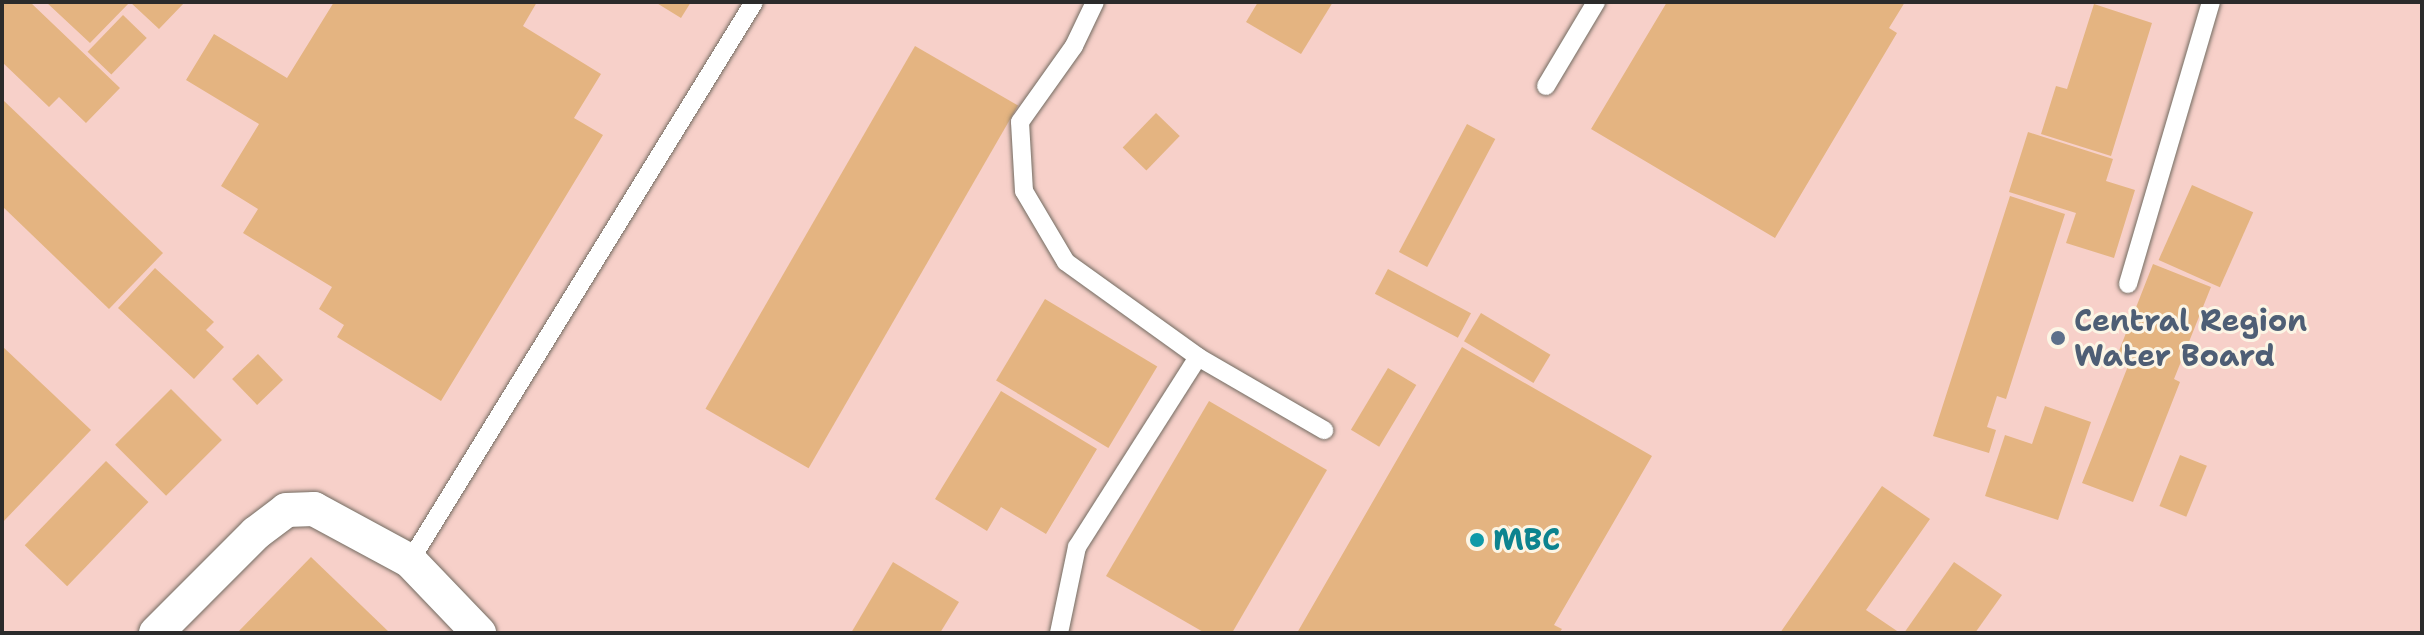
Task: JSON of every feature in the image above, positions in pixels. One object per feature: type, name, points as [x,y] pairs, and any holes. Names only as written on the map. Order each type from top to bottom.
[{"type":"street","points":[[156,633],[256,533],[286,510],[314,509],[410,561],[479,633]]},
{"type":"lane","points":[[410,561],[754,2]]},
{"type":"lane","points":[[1095,2],[1074,46],[1020,122],[1024,191],[1066,262],[1198,357],[1324,430]]},
{"type":"lane","points":[[1546,86],[1596,2]]},
{"type":"lane","points":[[2128,284],[2211,2]]},
{"type":"lane","points":[[1059,633],[1077,547],[1198,357]]},
{"type":"shaded area","points":[[2,2],[2422,2],[2422,633],[2,633]]},
{"type":"building","points":[[2,2],[30,2],[120,88],[86,123],[59,97],[49,107],[2,62]]},
{"type":"building","points":[[46,2],[130,2],[90,43]]},
{"type":"building","points":[[130,2],[185,2],[159,29]]},
{"type":"building","points":[[334,2],[537,2],[523,26],[601,74],[574,118],[603,135],[441,401],[337,337],[344,325],[319,309],[332,287],[243,233],[258,209],[221,186],[259,124],[186,80],[214,34],[287,78]]},
{"type":"building","points":[[655,2],[691,2],[681,18]]},
{"type":"building","points":[[1258,2],[1333,2],[1301,54],[1246,22]]},
{"type":"building","points":[[1667,2],[1905,2],[1889,28],[1897,33],[1775,238],[1591,129]]},
{"type":"building","points":[[2094,4],[2152,23],[2111,156],[2041,134],[2056,86],[2067,89]]},
{"type":"building","points":[[123,15],[147,38],[111,75],[88,52]]},
{"type":"building","points":[[915,46],[1018,106],[809,468],[706,409]]},
{"type":"building","points":[[2,99],[163,253],[109,309],[2,206]]},
{"type":"building","points":[[1156,113],[1180,136],[1146,170],[1123,148]]},
{"type":"building","points":[[1467,124],[1495,139],[1427,267],[1399,252]]},
{"type":"building","points":[[2028,132],[2113,159],[2106,181],[2135,190],[2114,258],[2066,243],[2076,213],[2009,192]]},
{"type":"building","points":[[2192,185],[2253,212],[2220,287],[2159,260]]},
{"type":"building","points":[[2010,196],[2065,214],[2006,399],[1997,396],[1987,427],[1996,430],[1989,453],[1933,436]]},
{"type":"building","points":[[2153,264],[2211,287],[2174,379],[2180,382],[2133,502],[2082,483],[2130,361],[2117,356]]},
{"type":"building","points":[[155,268],[214,322],[206,330],[224,347],[194,379],[118,308]]},
{"type":"building","points":[[1388,269],[1471,313],[1458,338],[1375,294]]},
{"type":"building","points":[[1045,299],[1157,366],[1108,448],[996,380]]},
{"type":"building","points":[[1481,313],[1550,355],[1533,383],[1464,341]]},
{"type":"building","points":[[2,346],[91,430],[2,523]]},
{"type":"building","name":"MBC","points":[[1462,347],[1652,456],[1554,625],[1562,629],[1559,633],[1297,633]]},
{"type":"building","points":[[258,354],[283,380],[257,405],[232,379]]},
{"type":"building","points":[[1388,368],[1416,385],[1379,447],[1351,430]]},
{"type":"building","points":[[171,389],[222,440],[166,496],[115,445]]},
{"type":"building","points":[[1001,391],[1097,449],[1046,534],[1001,507],[987,531],[935,499]]},
{"type":"building","points":[[1209,401],[1327,470],[1232,633],[1205,633],[1106,576]]},
{"type":"building","points":[[2045,406],[2091,422],[2058,520],[1985,496],[2005,435],[2032,444]]},
{"type":"building","points":[[2180,455],[2207,466],[2186,517],[2159,506]]},
{"type":"building","points":[[106,461],[148,502],[67,586],[25,545]]},
{"type":"building","points":[[1882,486],[1930,519],[1866,610],[1900,633],[1780,633]]},
{"type":"building","points":[[311,557],[390,633],[237,633]]},
{"type":"building","points":[[893,562],[959,602],[940,633],[851,633]]},
{"type":"building","points":[[1954,562],[2002,595],[1975,633],[1904,633]]},
{"type":"place","name":"Central Region Water Board","points":[[2058,338]]},
{"type":"place","name":"MBC","points":[[1477,540]]}]
